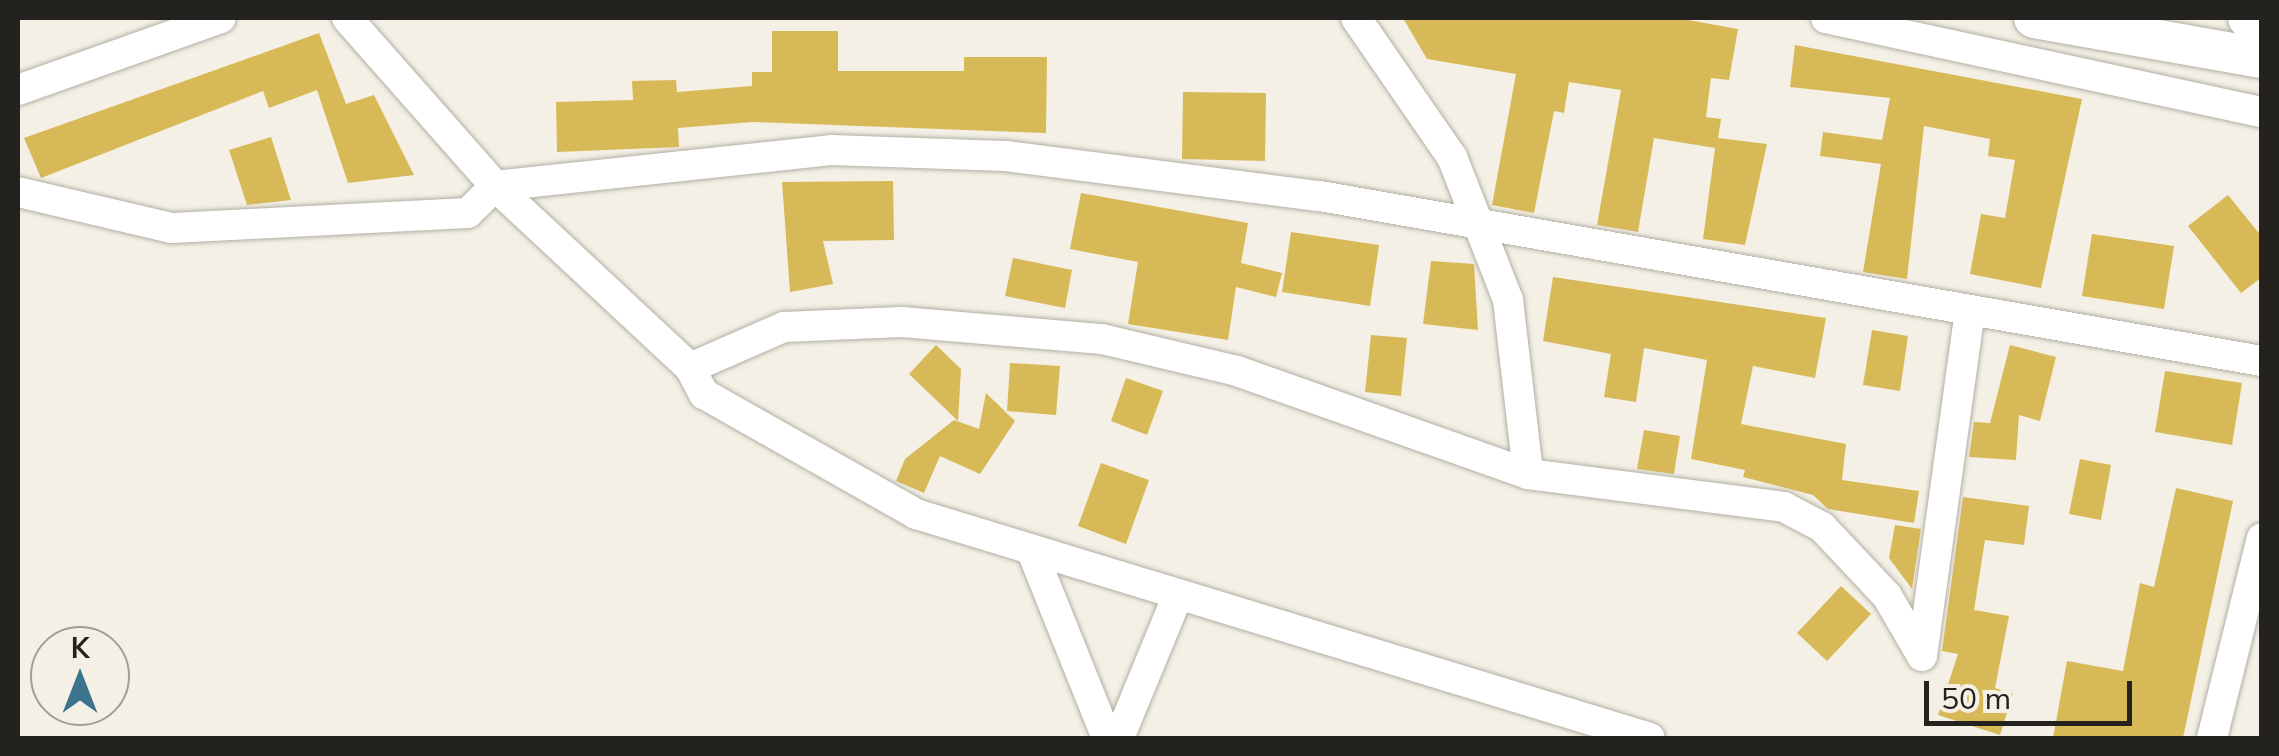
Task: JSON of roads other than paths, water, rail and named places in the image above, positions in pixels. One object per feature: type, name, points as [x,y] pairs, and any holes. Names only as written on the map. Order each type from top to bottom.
[{"type":"main road","points":[[2034,18],[2262,58]]},
{"type":"main road","points":[[2248,18],[2262,20]]},
{"type":"street","points":[[18,90],[221,18]]},
{"type":"street","points":[[347,18],[495,186],[690,368],[704,394],[916,514],[1176,600],[1650,738]]},
{"type":"street","points":[[1356,18],[1452,157],[1474,228],[1508,300],[1528,474]]},
{"type":"street","points":[[1826,18],[2262,112]]},
{"type":"street","points":[[18,192],[172,228],[468,213],[495,186],[832,150],[1006,156],[1320,196],[1474,228],[2262,361]]},
{"type":"street","points":[[690,368],[784,327],[902,322],[1102,339],[1237,370],[1528,474],[1784,507],[1848,554],[1922,656],[1970,311]]},
{"type":"street","points":[[2212,738],[2262,538]]},
{"type":"street","points":[[1033,554],[1106,738]]},
{"type":"street","points":[[1120,738],[1176,600]]}]
